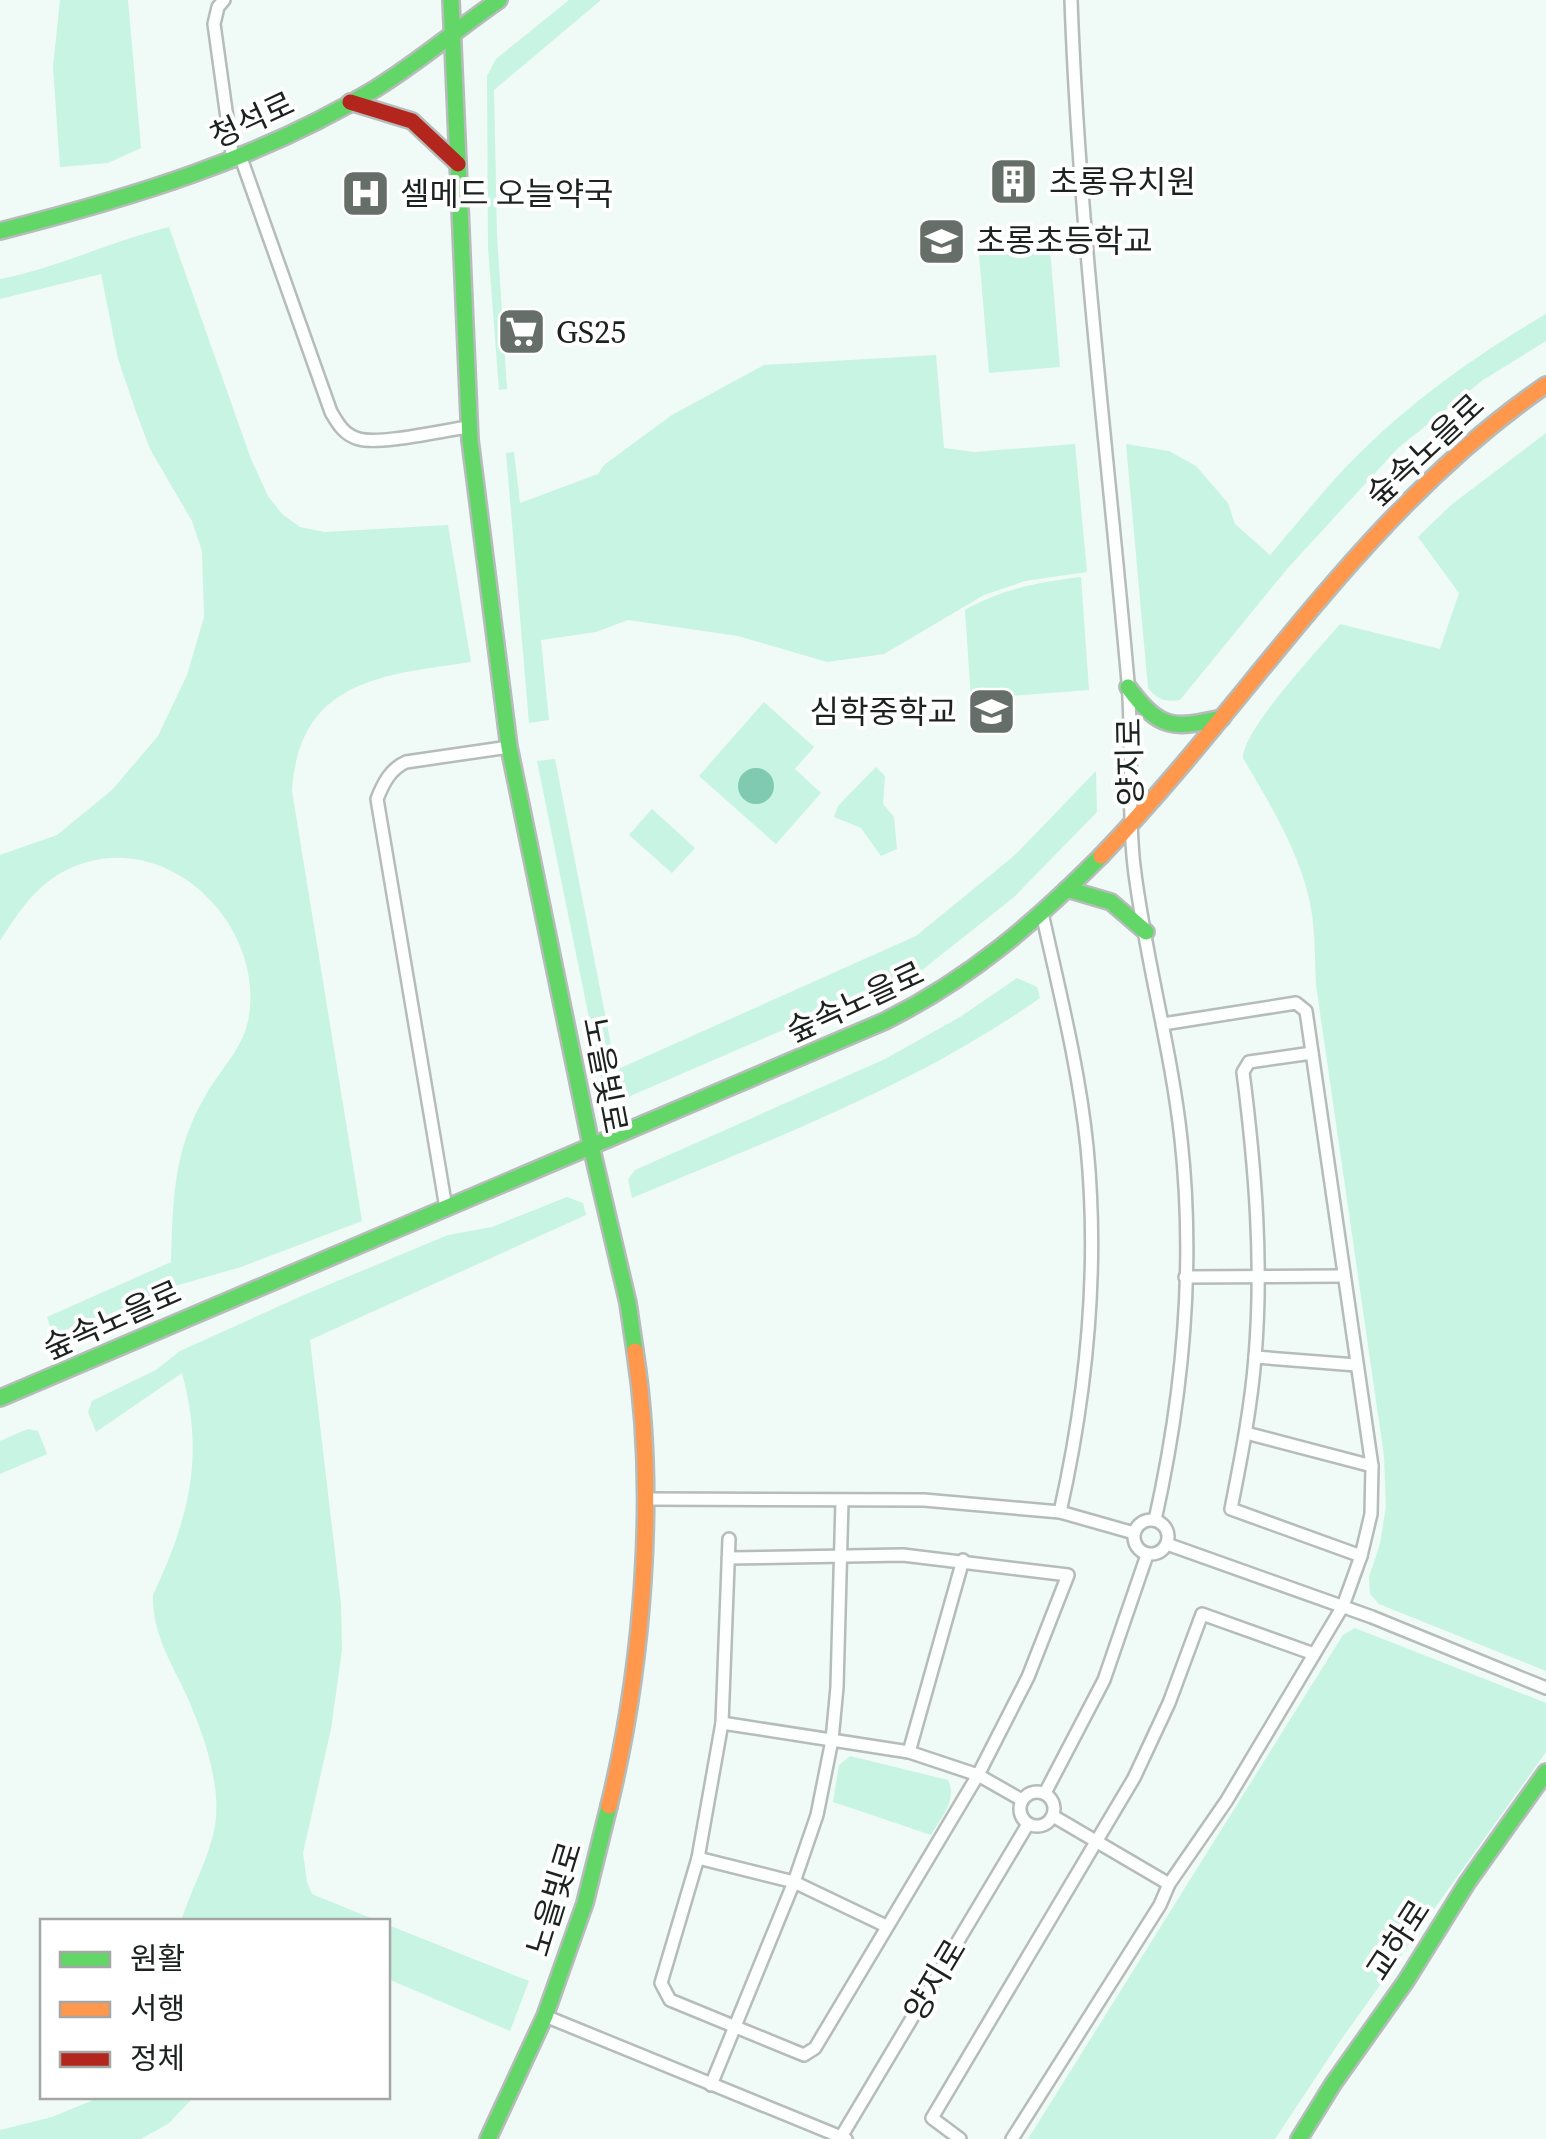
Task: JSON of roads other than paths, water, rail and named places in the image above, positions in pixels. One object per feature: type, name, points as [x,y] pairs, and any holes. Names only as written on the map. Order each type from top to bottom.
[{"type":"street","points":[[224,0],[218,6],[214,24],[237,160],[331,412],[342,430],[374,440],[470,427]]},
{"type":"street","name":"노을빛로","points":[[451,0],[470,427],[509,747],[592,1150],[628,1302],[640,1383],[645,1499],[637,1651],[619,1766],[585,1903],[546,2016],[488,2139]]},
{"type":"street","name":"청석로","points":[[0,231],[110,203],[269,146],[377,87],[498,0]]},
{"type":"street","name":"양지로","points":[[1071,0],[1074,96],[1094,347],[1128,688],[1134,866],[1181,1141],[1185,1277],[1179,1393],[1155,1520]]},
{"type":"street","points":[[350,102],[412,121],[458,164]]},
{"type":"street","name":"숲속노을로","points":[[0,1398],[377,1234],[592,1150],[939,995],[998,952],[1132,826],[1308,610],[1400,505],[1470,438],[1546,385]]},
{"type":"street","points":[[1128,688],[1147,715],[1173,728],[1222,718]]},
{"type":"street","points":[[446,1208],[377,799],[397,766],[429,757],[509,747]]},
{"type":"street","points":[[1067,888],[1113,899],[1146,932]]},
{"type":"street","points":[[1042,913],[1079,1092],[1092,1204],[1087,1355],[1080,1416],[1060,1512]]},
{"type":"street","points":[[1012,2139],[1169,1884],[1236,1786],[1343,1606],[1371,1514],[1372,1466],[1306,1011],[1296,1003],[1163,1024]]},
{"type":"street","points":[[1312,1052],[1250,1062],[1243,1072],[1256,1196],[1256,1356],[1231,1508],[1361,1556]]},
{"type":"street","points":[[1185,1277],[1343,1276]]},
{"type":"street","points":[[1256,1356],[1356,1364]]},
{"type":"street","points":[[1246,1434],[1372,1466]]},
{"type":"street","points":[[645,1499],[924,1500],[1060,1512],[1134,1533]]},
{"type":"street","points":[[711,2084],[794,1882],[817,1814],[832,1740],[842,1501]]},
{"type":"street","points":[[1155,1520],[1165,1527],[1167,1544],[1159,1553],[1147,1554],[1134,1544],[1134,1533],[1140,1524],[1155,1520]]},
{"type":"street","points":[[728,1558],[903,1555],[1068,1575],[1028,1678],[978,1775],[815,2048],[804,2055],[670,2000],[661,1983],[698,1858],[722,1723],[728,1558],[729,1539]]},
{"type":"street","points":[[1167,1544],[1343,1606],[1546,1688]]},
{"type":"street","points":[[1045,1794],[1104,1680],[1147,1554]]},
{"type":"street","points":[[909,1752],[963,1560]]},
{"type":"street","points":[[960,2139],[932,2118],[1134,1778],[1169,1703],[1202,1614],[1314,1654]]},
{"type":"street","points":[[722,1723],[909,1752],[978,1775],[1022,1800]]},
{"type":"street","name":"교하로","points":[[1299,2139],[1467,1883],[1546,1772]]},
{"type":"street","points":[[1031,1792],[1045,1794],[1054,1804],[1053,1816],[1045,1824],[1028,1824],[1020,1810],[1022,1800],[1031,1792]]},
{"type":"street","points":[[1053,1816],[1169,1884]]},
{"type":"street","name":"양지로","points":[[843,2138],[1028,1824]]},
{"type":"street","points":[[698,1858],[794,1882],[886,1926]]},
{"type":"street","points":[[546,2016],[843,2138]]},
{"type":"place","name":"초롱유치원","points":[[1014,182]]},
{"type":"place","name":"셀메드 오늘약국","points":[[365,194]]},
{"type":"place","name":"초롱초등학교","points":[[941,241]]},
{"type":"place","name":"GS25","points":[[521,332]]},
{"type":"place","name":"심학중학교","points":[[992,712]]}]
